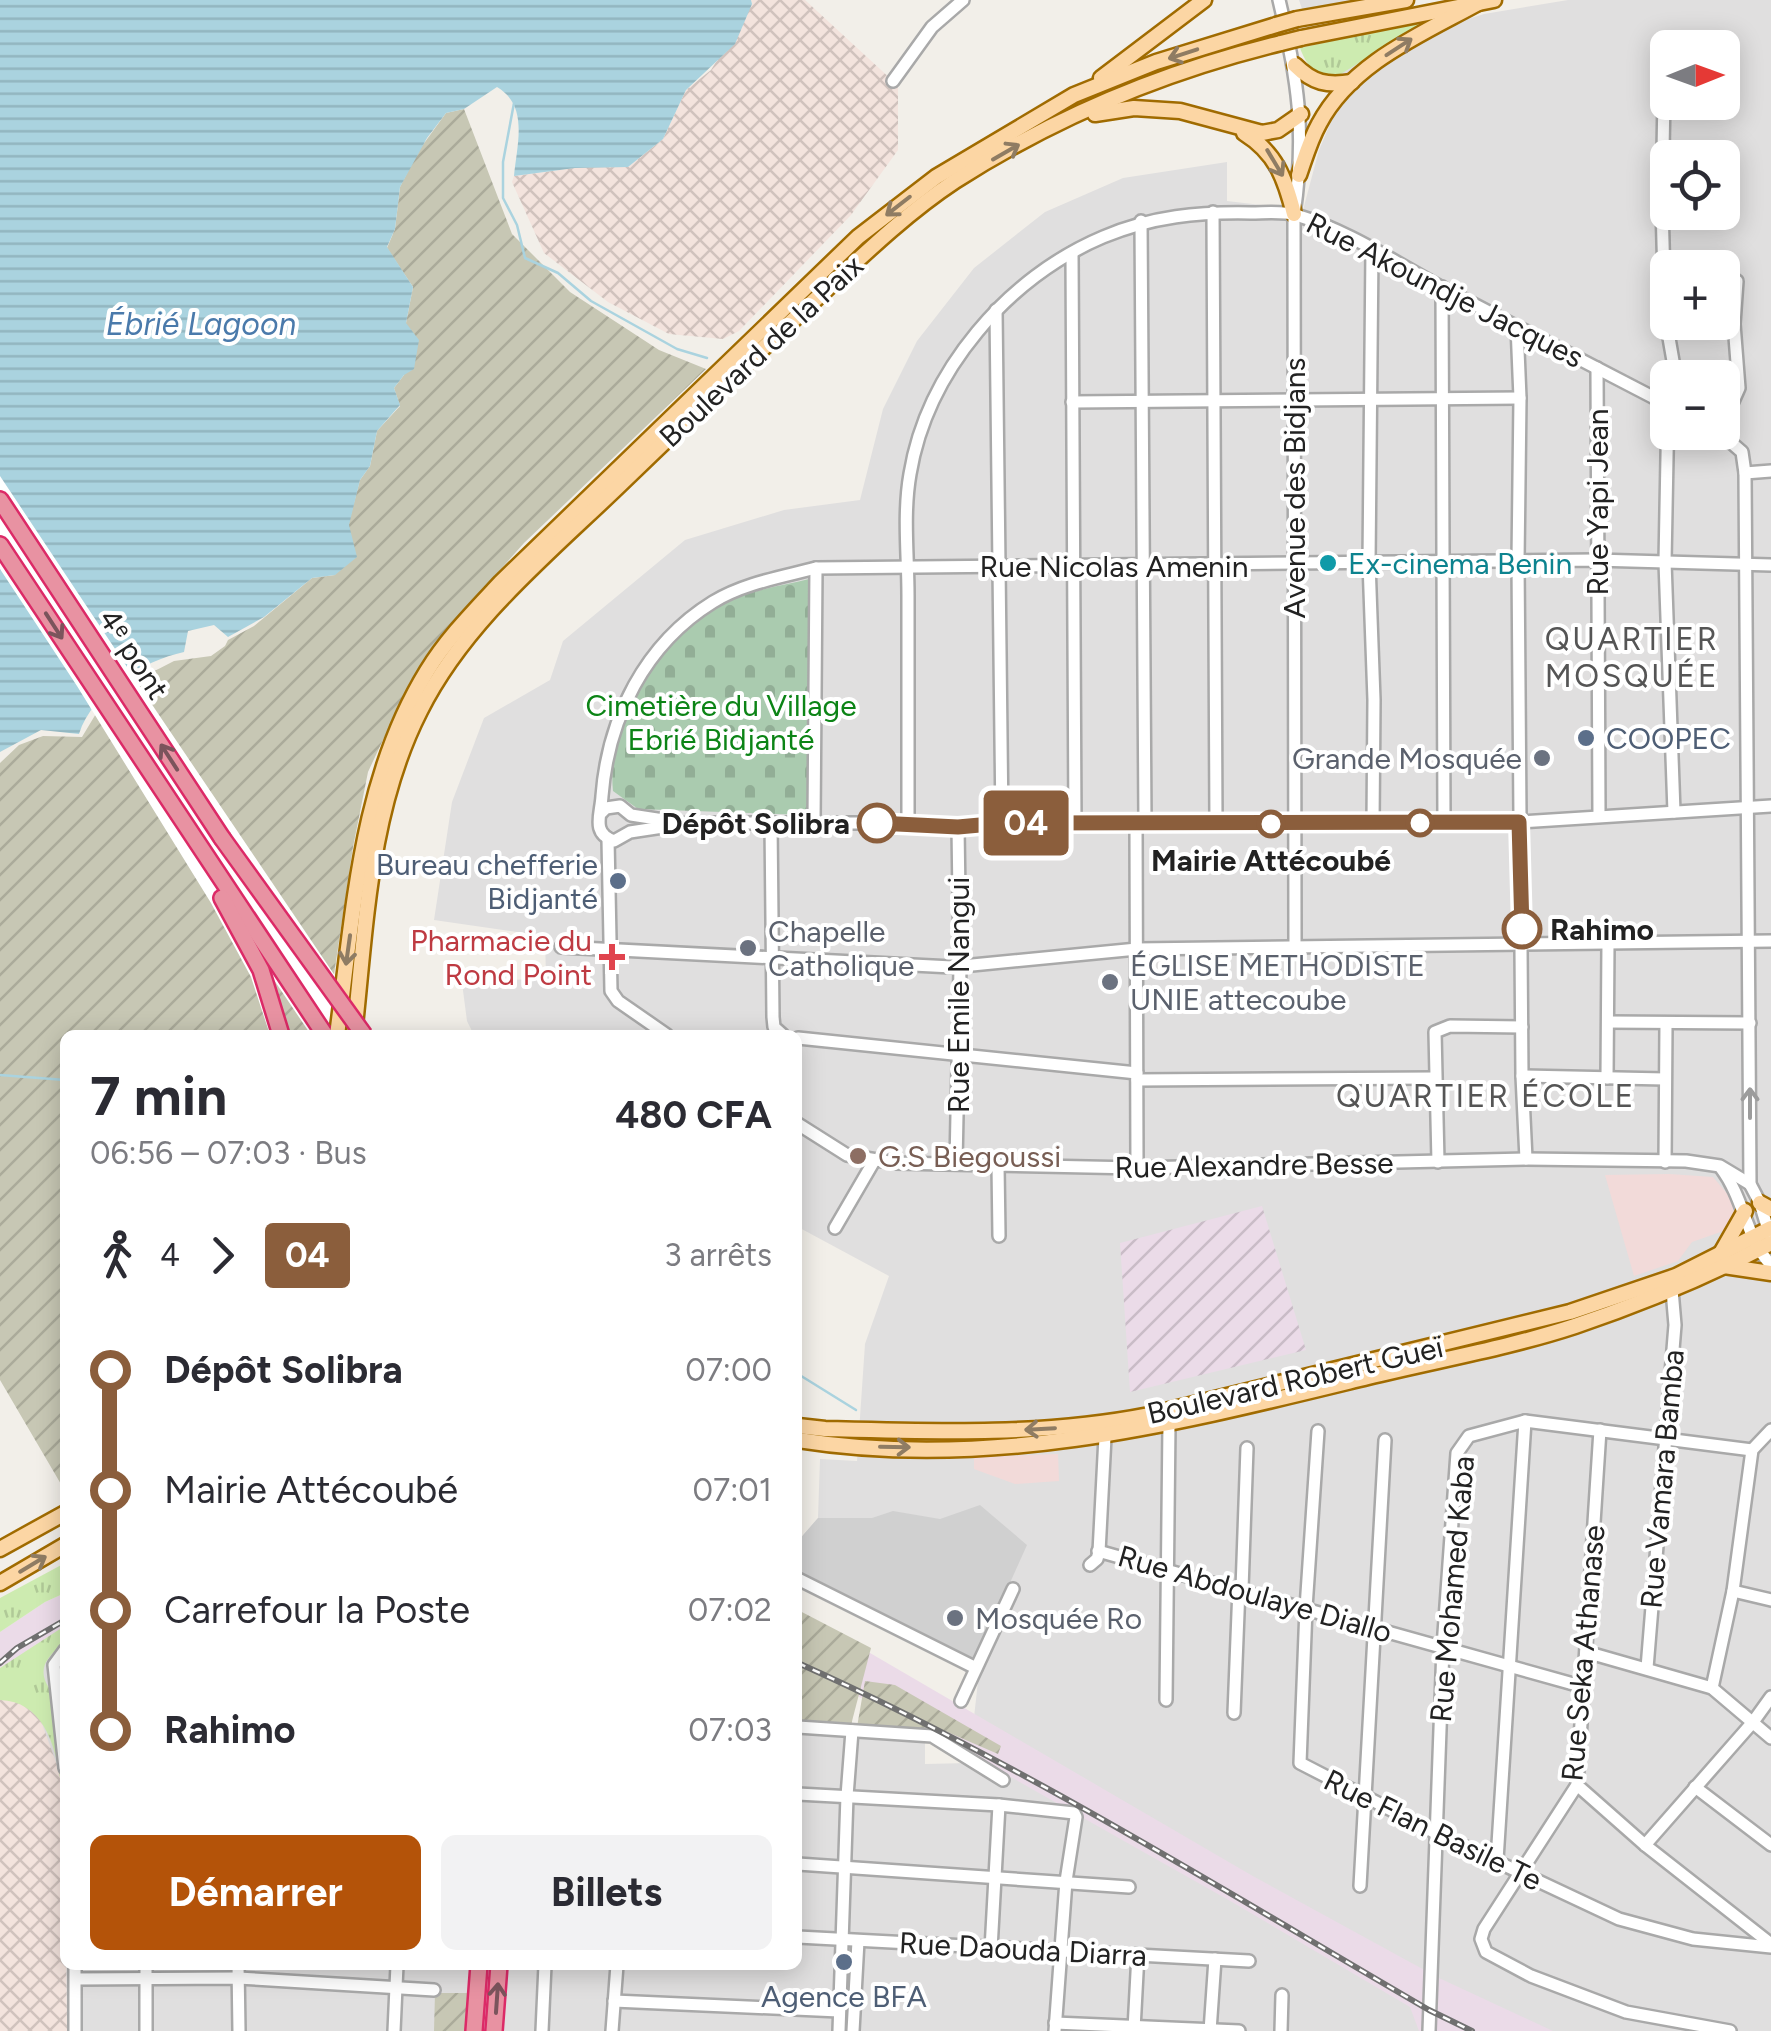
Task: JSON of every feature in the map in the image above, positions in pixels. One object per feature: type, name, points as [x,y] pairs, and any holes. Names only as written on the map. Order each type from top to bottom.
[{"type":"highway","name":"4ᵉ pont","points":[[0,500],[222,838]]},
{"type":"highway","name":"4ᵉ pont","points":[[0,545],[180,819]]},
{"type":"highway","points":[[180,819],[261,970],[279,1030]]},
{"type":"highway","points":[[180,819],[321,1030]]},
{"type":"highway","points":[[222,838],[349,1030]]},
{"type":"highway","points":[[222,838],[360,1030]]},
{"type":"highway","points":[[474,2031],[479,1970]]},
{"type":"highway","points":[[494,2031],[499,1970]]},
{"type":"main road","points":[[1074,95],[1118,67],[1204,0]]},
{"type":"main road","name":"Boulevard de la Paix","points":[[353,1030],[370,882],[390,790],[419,713],[460,647],[527,574],[871,248],[953,182],[1056,122],[1206,62],[1286,35],[1297,19],[1406,0]]},
{"type":"main road","points":[[1300,176],[1319,124],[1352,82],[1408,41],[1487,1]]},
{"type":"main road","name":"Boulevard de la Paix","points":[[337,1030],[358,882],[378,783],[404,711],[442,648],[501,582],[858,237],[936,177],[1074,95],[1156,62],[1487,1]]},
{"type":"main road","points":[[1295,66],[1320,84],[1352,82]]},
{"type":"main road","points":[[1056,122],[1134,108],[1180,111],[1234,128],[1271,132],[1301,114]]},
{"type":"main road","points":[[1234,128],[1262,144],[1280,167],[1294,214]]},
{"type":"main road","points":[[1745,1211],[1721,1262],[1771,1273]]},
{"type":"main road","name":"Boulevard Robert Gueï","points":[[802,1440],[939,1448],[1050,1444],[1169,1424],[1572,1327],[1672,1290],[1765,1237]]},
{"type":"main road","name":"Boulevard Robert Gueï","points":[[802,1426],[947,1432],[1096,1426],[1500,1332],[1721,1262]]},
{"type":"main road","points":[[0,1549],[60,1516]]},
{"type":"main road","points":[[0,1583],[60,1547]]},
{"type":"street","points":[[894,81],[932,28],[963,0]]},
{"type":"street","name":"Avenue des Bidjans","points":[[1279,0],[1295,66],[1301,114],[1300,176],[1294,214],[1295,945]]},
{"type":"street","points":[[1664,120],[1665,315],[1673,360]]},
{"type":"street","points":[[1214,212],[1216,824]]},
{"type":"street","name":"Rue Akoundje Jacques","points":[[908,822],[906,527],[910,474],[920,430],[932,400],[961,353],[996,310],[1035,276],[1072,253],[1141,221],[1176,214],[1294,214],[1372,249],[1650,395]]},
{"type":"street","points":[[1137,1168],[1141,221]]},
{"type":"street","points":[[1372,249],[1369,562],[1373,824]]},
{"type":"street","points":[[1072,253],[1076,824]]},
{"type":"street","points":[[1442,287],[1444,822]]},
{"type":"street","points":[[996,310],[1002,823]]},
{"type":"street","points":[[1517,326],[1519,822],[1526,1158]]},
{"type":"street","name":"Rue Yapi Jean","points":[[1598,368],[1599,816]]},
{"type":"street","points":[[1072,402],[1520,398]]},
{"type":"street","points":[[1667,450],[1665,562],[1674,812]]},
{"type":"street","points":[[1740,450],[1745,472],[1750,1184],[1766,1206],[1765,1237],[1771,1265]]},
{"type":"street","points":[[1745,472],[1771,472]]},
{"type":"street","name":"Rue Nicolas Amenin","points":[[601,813],[606,754],[613,729],[644,668],[713,602],[740,589],[816,568],[1596,560],[1771,565]]},
{"type":"street","points":[[814,823],[816,568]]},
{"type":"street","points":[[660,1030],[613,996],[608,839],[598,825],[606,808],[620,806],[631,814],[689,824]]},
{"type":"street","points":[[608,839],[621,840],[630,832],[689,824],[908,822],[958,827],[1002,823],[1519,822],[1771,806]]},
{"type":"street","points":[[630,832],[631,814]]},
{"type":"street","points":[[772,823],[774,1026],[778,1030]]},
{"type":"street","name":"Rue Emile Nangui","points":[[956,1164],[958,827]]},
{"type":"street","points":[[561,947],[960,967],[1138,949],[1771,942]]},
{"type":"street","points":[[1607,1078],[1608,943]]},
{"type":"street","points":[[1608,1022],[1750,1023]]},
{"type":"street","points":[[1665,1162],[1666,1024]]},
{"type":"street","points":[[1438,1162],[1436,1030],[1450,1026],[1522,1027]]},
{"type":"street","points":[[802,1038],[1137,1076],[1435,1078]]},
{"type":"street","points":[[1522,1076],[1665,1079]]},
{"type":"street","name":"Rue Alexandre Besse","points":[[802,1127],[836,1150],[874,1161],[1137,1168],[1526,1158],[1700,1162],[1720,1166],[1750,1184]]},
{"type":"street","points":[[835,1228],[874,1161]]},
{"type":"street","points":[[998,1165],[1000,1236]]},
{"type":"street","points":[[1720,1166],[1765,1237]]},
{"type":"street","name":"Rue Vamara Bamba","points":[[1647,1668],[1675,1325],[1672,1290]]},
{"type":"street","points":[[1496,1860],[1524,1421]]},
{"type":"street","name":"Rue Mohamed Kaba","points":[[1430,2031],[1443,1647],[1456,1453],[1469,1436],[1524,1421],[1752,1450]]},
{"type":"street","points":[[1166,1700],[1169,1424]]},
{"type":"street","name":"Rue Seka Athanase","points":[[1600,1430],[1577,1785],[1484,1929],[1481,1940],[1486,1952],[1531,1976],[1626,2012],[1730,2031]]},
{"type":"street","points":[[1712,1688],[1733,1592],[1752,1450],[1771,1430]]},
{"type":"street","name":"Rue Flan Basile Te","points":[[1318,1431],[1300,1763],[1579,1902],[1643,1926],[1693,1939],[1771,1946]]},
{"type":"street","points":[[1090,1565],[1097,1560],[1104,1437]]},
{"type":"street","points":[[1360,1886],[1384,1440]]},
{"type":"street","points":[[1234,1712],[1247,1448]]},
{"type":"street","name":"Rue Abdoulaye Diallo","points":[[1098,1550],[1584,1688]]},
{"type":"street","points":[[802,1581],[976,1668]]},
{"type":"street","points":[[961,1700],[1014,1589]]},
{"type":"street","points":[[1733,1592],[1771,1600]]},
{"type":"street","points":[[1586,1652],[1712,1688],[1771,1738]]},
{"type":"street","points":[[60,1657],[54,1665],[60,1688]]},
{"type":"street","points":[[1646,1844],[1771,1697]]},
{"type":"street","points":[[802,1727],[932,1736],[1003,1780]]},
{"type":"street","points":[[838,2031],[852,1731]]},
{"type":"street","points":[[1577,1785],[1771,1946]]},
{"type":"street","points":[[1695,1786],[1771,1845]]},
{"type":"street","points":[[802,1794],[999,1804],[1074,1813],[1055,2027],[1239,2031]]},
{"type":"street","points":[[991,1949],[999,1804]]},
{"type":"street","points":[[802,1864],[1129,1887]]},
{"type":"street","name":"Rue Daouda Diarra","points":[[802,1937],[1249,1961]]},
{"type":"street","points":[[853,2031],[858,1940]]},
{"type":"street","points":[[1134,2028],[1138,1954]]},
{"type":"street","points":[[1210,2030],[1215,1959]]},
{"type":"street","points":[[75,1970],[76,2031]]},
{"type":"street","points":[[325,1982],[326,1970]]},
{"type":"street","points":[[394,2031],[398,1970]]},
{"type":"street","points":[[542,2031],[544,1970]]},
{"type":"street","points":[[612,2031],[617,1970]]},
{"type":"street","points":[[76,1980],[146,1971],[238,1972],[434,1990]]},
{"type":"street","points":[[146,1971],[146,2031]]},
{"type":"street","points":[[238,1972],[239,2031]]},
{"type":"street","points":[[1281,2031],[1282,1995]]},
{"type":"street","points":[[614,2001],[839,2011]]},
{"type":"shaded area","points":[[751,0],[805,0],[898,86],[898,150],[851,215],[739,331],[723,339],[669,334],[608,302],[544,253],[512,182],[514,176],[575,168],[628,167],[663,139],[686,90],[711,70]]},
{"type":"shaded area","points":[[1299,0],[1395,0],[1407,38],[1484,14],[1568,0],[1771,0],[1771,2031],[59,2031],[8,1647],[60,1637],[60,1970],[802,1970],[802,1732],[925,1741],[925,1764],[969,1763],[978,1681],[912,1634],[802,1544],[802,1536],[818,1518],[820,1459],[857,1461],[865,1344],[889,1276],[802,1229],[802,1030],[472,1030],[462,983],[546,978],[545,936],[434,920],[452,802],[484,718],[550,680],[563,641],[685,540],[784,510],[860,500],[883,409],[917,341],[974,268],[1045,212],[1123,178],[1227,162],[1227,201],[1303,210],[1319,150],[1336,110]]},
{"type":"shaded area","points":[[464,109],[512,234],[570,292],[659,350],[706,369],[524,543],[453,623],[410,682],[368,772],[326,1030],[60,1030],[60,1482],[0,1380],[0,763],[19,745],[43,736],[82,737],[100,707],[141,678],[174,661],[211,656],[312,578],[335,575],[360,480],[370,466],[377,431],[400,406],[394,388],[404,375],[406,323],[413,287],[387,248],[395,229],[400,187],[417,153],[446,113]]},
{"type":"shaded area","points":[[1605,1175],[1713,1177],[1736,1204],[1732,1228],[1692,1242],[1678,1261],[1634,1276]]},
{"type":"shaded area","points":[[1262,1206],[1306,1350],[1130,1392],[1120,1243]]},
{"type":"shaded area","points":[[1058,1454],[1059,1481],[1015,1484],[974,1469],[974,1457]]},
{"type":"shaded area","points":[[980,1505],[1027,1545],[974,1663],[802,1581],[802,1536],[818,1518],[872,1518],[893,1511],[940,1519]]},
{"type":"shaded area","points":[[60,1595],[60,1630],[0,1668],[0,1632]]},
{"type":"shaded area","points":[[802,1612],[871,1648],[851,1725],[802,1721]]},
{"type":"shaded area","points":[[802,1613],[1251,1875],[1439,1978],[1553,2031],[1419,2031],[1410,2007],[917,1724],[857,1696]]},
{"type":"shaded area","points":[[865,1681],[895,1685],[1001,1746],[998,1754],[945,1731],[857,1727]]},
{"type":"shaded area","points":[[0,1700],[22,1704],[40,1718],[60,1773],[60,1970],[66,1970],[67,2031],[0,2031]]},
{"type":"shaded area","points":[[435,1993],[468,1993],[467,2031],[434,2031]]},
{"type":"green space","points":[[1428,20],[1336,77],[1313,70],[1300,48]]},
{"type":"green space","name":"Cimetière du Village Ebrié Bidjanté","points":[[809,579],[808,815],[638,809],[613,791],[613,763],[630,705],[645,678],[685,630],[734,599]]},
{"type":"green space","points":[[60,1566],[60,1595],[0,1632],[0,1598]]},
{"type":"green space","points":[[60,1629],[60,1647],[49,1658],[44,1673],[49,1688],[60,1700],[60,1781],[53,1747],[34,1714],[20,1704],[0,1700],[0,1668]]},
{"type":"water","name":"Ébrié Lagoon","points":[[0,0],[751,0],[752,4],[735,44],[686,90],[663,139],[628,167],[575,168],[514,176],[519,127],[514,104],[507,95],[497,87],[464,109],[446,113],[400,187],[395,229],[387,247],[413,287],[406,323],[419,340],[414,369],[394,388],[400,405],[377,431],[370,466],[360,480],[349,525],[357,557],[335,575],[312,578],[264,617],[228,637],[214,625],[188,631],[184,652],[121,680],[96,704],[79,734],[41,730],[0,752]]},
{"type":"pier","points":[[0,476],[372,1030],[308,1030],[272,977],[287,1030],[268,1030],[251,977],[211,903],[0,569]]},
{"type":"waterway","points":[[514,103],[503,162],[503,198],[517,225],[525,258],[558,273],[591,301],[677,349],[707,358]]},
{"type":"waterway","points":[[0,1075],[60,1080]]},
{"type":"waterway","points":[[802,1376],[856,1410]]},
{"type":"railway","points":[[0,1663],[17,1648],[60,1623]]},
{"type":"railway","points":[[802,1665],[1039,1784],[1429,2010],[1472,2031]]},
{"type":"bus line","name":"04","points":[[877,823],[958,827],[1002,823],[1519,822],[1522,929]]},
{"type":"place","name":"Ex-cinema Benin","points":[[1328,563]]},
{"type":"place","name":"COOPEC","points":[[1586,738]]},
{"type":"place","name":"Grande Mosquée","points":[[1542,758]]},
{"type":"place","name":"Dépôt Solibra","points":[[877,823]]},
{"type":"place","name":"Mairie Attécoubé","points":[[1271,824]]},
{"type":"place","name":"Bureau chefferie Bidjanté","points":[[618,881]]},
{"type":"place","name":"Rahimo","points":[[1522,929]]},
{"type":"place","name":"Chapelle Catholique","points":[[748,948]]},
{"type":"place","name":"Pharmacie du Rond Point","points":[[612,957]]},
{"type":"place","name":"ÉGLISE METHODISTE UNIE attecoube","points":[[1110,982]]},
{"type":"place","name":"G.S Biegoussi","points":[[858,1156]]},
{"type":"place","name":"Mosquée Ro","points":[[955,1618]]},
{"type":"place","name":"Agence BFA","points":[[844,1962]]},
{"type":"district","name":"QUARTIER MOSQUÉE","points":[[1632,658]]},
{"type":"district","name":"QUARTIER ÉCOLE","points":[[1486,1096]]}]
